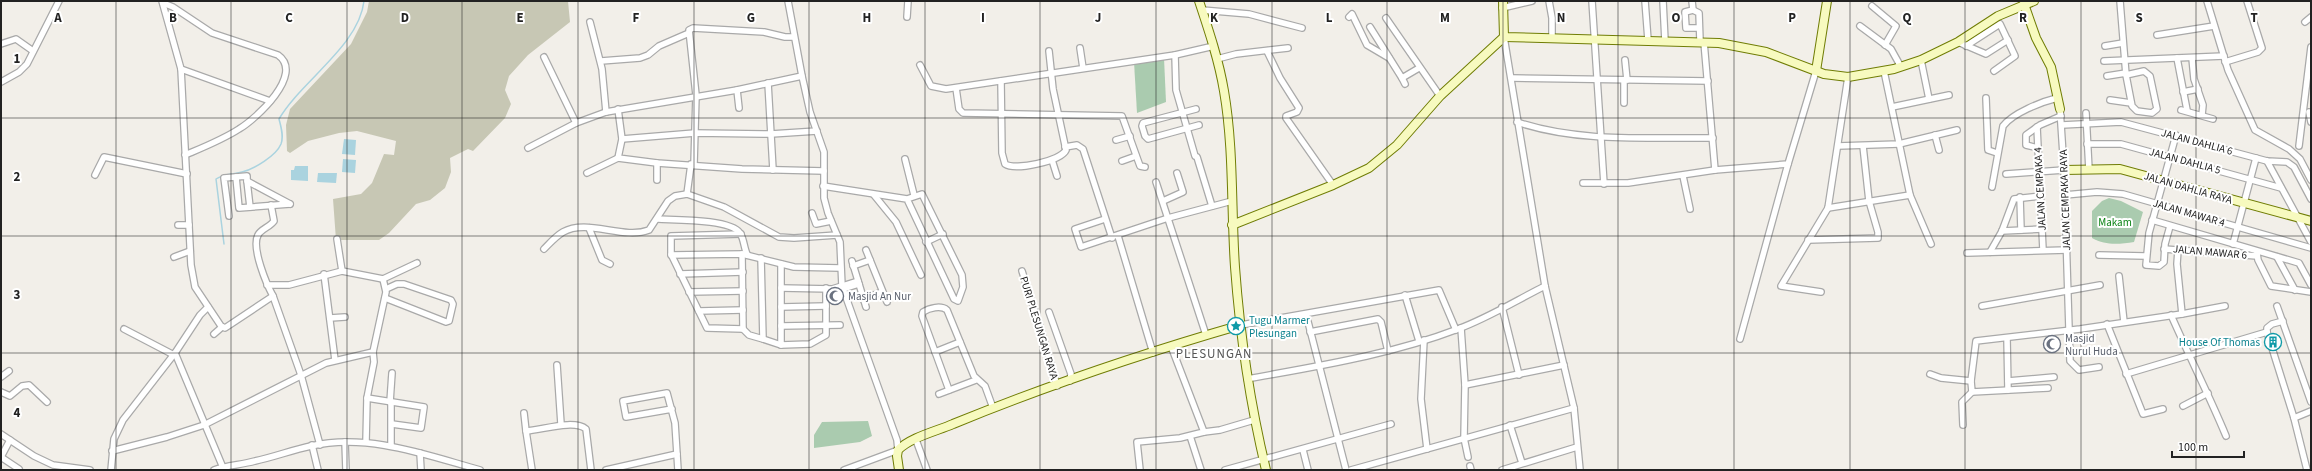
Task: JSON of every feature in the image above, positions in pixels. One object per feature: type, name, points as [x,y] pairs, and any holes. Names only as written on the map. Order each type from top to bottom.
[{"type":"street","points":[[1,82],[24,68],[59,1]]},
{"type":"street","points":[[788,1],[802,76],[824,152],[823,186],[825,205],[841,249],[840,268],[843,287],[895,430],[898,450],[897,456],[900,470]]},
{"type":"street","points":[[907,17],[908,1]]},
{"type":"street","points":[[1199,1],[1214,46],[1226,102],[1232,225],[1241,324],[1247,379],[1254,420],[1266,470]]},
{"type":"street","points":[[1532,1],[1502,5],[1504,37],[1512,78],[1545,286],[1574,408],[1580,470]]},
{"type":"street","points":[[1548,1],[1552,18],[1552,38]]},
{"type":"street","points":[[1592,1],[1596,40],[1600,136],[1604,184]]},
{"type":"street","points":[[1645,1],[1648,40]]},
{"type":"street","points":[[1663,1],[1665,41]]},
{"type":"street","points":[[1692,1],[1693,10]]},
{"type":"street","points":[[1740,339],[1788,164],[1816,71],[1827,1]]},
{"type":"street","points":[[1232,225],[1333,185],[1369,168],[1381,159],[1424,116],[1440,96],[1504,37],[1648,40],[1735,45],[1766,52],[1831,76],[1848,77],[1902,67],[1920,60],[1958,42],[1998,16],[2034,1]]},
{"type":"street","points":[[2107,76],[2126,74],[2144,71],[2149,74],[2157,111],[2152,113],[2137,111],[2131,103],[2126,74],[2124,59],[2120,1]]},
{"type":"street","points":[[2207,1],[2224,59],[2255,130],[2289,150],[2300,159],[2311,180]]},
{"type":"street","points":[[2104,61],[2177,58],[2224,59],[2258,52],[2262,48],[2247,1]]},
{"type":"street","points":[[163,2],[181,69],[190,251],[195,288],[222,327]]},
{"type":"street","points":[[163,2],[212,33],[281,57],[286,64],[285,78],[270,101],[240,129],[186,155]]},
{"type":"street","points":[[2024,4],[2036,38],[2051,67],[2060,113],[2026,135],[2025,140],[2030,147],[2038,148]]},
{"type":"street","points":[[1872,6],[1896,24],[1896,28],[1885,44]]},
{"type":"street","points":[[1202,10],[1249,14],[1302,28]]},
{"type":"street","points":[[1699,28],[1688,29],[1686,27],[1685,12],[1693,10],[1699,11],[1699,28],[1708,82],[1716,170]]},
{"type":"street","points":[[1349,17],[1352,14],[1367,45],[1390,58]]},
{"type":"street","points":[[2305,22],[2311,17]]},
{"type":"street","points":[[1386,18],[1419,68],[1440,96]]},
{"type":"street","points":[[590,22],[601,61],[606,98],[606,112]]},
{"type":"street","points":[[1966,46],[1998,24],[2008,40],[2015,56],[1994,71]]},
{"type":"street","points":[[1860,26],[1885,44],[1895,54],[1902,67]]},
{"type":"street","points":[[2157,35],[2214,26]]},
{"type":"street","points":[[1370,27],[1404,81],[1419,68]]},
{"type":"street","points":[[601,61],[640,58],[648,55],[659,46],[689,33],[689,30],[693,28],[764,32],[785,38],[794,37]]},
{"type":"street","points":[[687,194],[693,164],[696,95],[689,33]]},
{"type":"street","points":[[1,44],[16,39],[34,51]]},
{"type":"street","points":[[1958,42],[1986,54],[2008,40]]},
{"type":"street","points":[[2105,46],[2123,43]]},
{"type":"street","points":[[920,65],[931,86],[939,88],[956,88],[1051,72],[1175,55],[1214,46]]},
{"type":"street","points":[[2299,146],[2302,111],[2311,47]]},
{"type":"street","points":[[1080,48],[1083,68]]},
{"type":"street","points":[[1217,59],[1236,54],[1288,48]]},
{"type":"street","points":[[1001,81],[1002,153],[1005,164],[1012,168],[1052,160],[1063,154],[1065,147],[1051,72],[1049,51]]},
{"type":"street","points":[[1267,51],[1280,78],[1299,108],[1296,112],[1286,116],[1286,118],[1333,185]]},
{"type":"street","points":[[1175,55],[1175,85],[1212,206]]},
{"type":"street","points":[[544,57],[576,123]]},
{"type":"street","points":[[2177,58],[2183,92],[2184,110],[2213,119]]},
{"type":"street","points":[[2192,58],[2194,79],[2203,105],[2202,115]]},
{"type":"street","points":[[1624,103],[1626,80],[1625,60]]},
{"type":"street","points":[[1920,60],[1929,100]]},
{"type":"street","points":[[181,69],[270,101]]},
{"type":"street","points":[[1884,71],[1910,195],[1931,244]]},
{"type":"street","points":[[528,148],[576,123],[606,112],[696,95],[737,90],[802,76]]},
{"type":"street","points":[[1820,292],[1781,286],[1828,208],[1833,167],[1838,146],[1848,77]]},
{"type":"street","points":[[1512,78],[1597,81],[1626,80],[1708,82]]},
{"type":"street","points":[[768,83],[773,170]]},
{"type":"street","points":[[956,88],[959,109],[963,112],[1058,113],[1122,116],[1124,118],[1140,167],[1145,167]]},
{"type":"street","points":[[2305,89],[2311,88]]},
{"type":"street","points":[[2183,92],[2198,89]]},
{"type":"street","points":[[737,90],[739,108]]},
{"type":"street","points":[[1892,107],[1949,95]]},
{"type":"street","points":[[1986,98],[1988,150],[1997,153]]},
{"type":"street","points":[[1992,187],[2000,132],[2007,121],[2032,107],[2057,99]]},
{"type":"street","points":[[2110,100],[2131,103]]},
{"type":"street","points":[[618,109],[622,139],[618,158]]},
{"type":"street","points":[[1196,109],[1143,123],[1143,131],[1146,138],[1150,139],[1198,125]]},
{"type":"street","points":[[2302,111],[2310,112],[2311,122]]},
{"type":"street","name":"JALAN CEMPAKA RAYA","points":[[2060,113],[2064,170],[2071,364],[2084,371],[2100,367]]},
{"type":"street","points":[[2086,113],[2089,170]]},
{"type":"street","points":[[1518,122],[1546,130],[1600,136],[1713,138]]},
{"type":"street","name":"JALAN DAHLIA 6","points":[[2062,126],[2086,123],[2121,122],[2176,135],[2267,161],[2291,164],[2311,199]]},
{"type":"street","name":"JALAN CEMPAKA 4","points":[[2037,127],[2042,250]]},
{"type":"street","points":[[1838,146],[1899,144],[1957,130]]},
{"type":"street","points":[[622,139],[695,133],[771,134],[817,131]]},
{"type":"street","points":[[1935,135],[1939,150]]},
{"type":"street","points":[[2170,226],[2164,249],[2162,265],[2146,266],[2145,256],[2152,220],[2176,135]]},
{"type":"street","points":[[1116,140],[1130,136]]},
{"type":"street","name":"JALAN DAHLIA 5","points":[[2088,144],[2121,144],[2281,188]]},
{"type":"street","points":[[1065,147],[1077,146],[1083,149],[1105,219],[1115,237],[1153,352]]},
{"type":"street","points":[[1808,240],[1878,238],[1878,232],[1869,201],[1863,146]]},
{"type":"street","points":[[1122,161],[1136,156]]},
{"type":"street","points":[[95,175],[102,159],[107,157],[187,176]]},
{"type":"street","points":[[587,174],[618,158],[657,163],[773,170],[824,171]]},
{"type":"street","points":[[2233,244],[2245,204],[2256,158]]},
{"type":"street","points":[[905,159],[914,196]]},
{"type":"street","points":[[1052,160],[1056,176]]},
{"type":"street","points":[[2267,161],[2311,242]]},
{"type":"street","points":[[657,163],[657,180]]},
{"type":"street","points":[[1583,183],[1604,184],[1683,176],[1716,170],[1788,164]]},
{"type":"street","name":"JALAN DAHLIA RAYA","points":[[2064,170],[2120,169],[2245,204],[2311,220]]},
{"type":"street","points":[[2006,174],[2064,170]]},
{"type":"street","points":[[1163,201],[1182,193],[1178,173]]},
{"type":"street","points":[[229,216],[224,178],[247,176],[250,207]]},
{"type":"street","points":[[1683,176],[1690,209]]},
{"type":"street","points":[[236,177],[239,208],[290,204],[248,181]]},
{"type":"street","points":[[1156,182],[1206,335]]},
{"type":"street","points":[[823,186],[907,199],[921,194],[924,196],[963,279],[962,292],[958,301],[955,301],[907,199]]},
{"type":"street","name":"JALAN MAWAR 4","points":[[2065,195],[2115,193],[2157,203],[2311,248]]},
{"type":"street","points":[[544,248],[563,232],[577,228],[627,233],[646,231],[658,219],[668,201],[675,196],[687,194],[724,207],[778,237],[794,238],[837,235]]},
{"type":"street","points":[[874,195],[896,222],[920,275]]},
{"type":"street","points":[[1828,208],[1910,195]]},
{"type":"street","points":[[1990,252],[2002,231],[2012,201],[2020,197],[2041,196]]},
{"type":"street","points":[[2020,197],[2021,230]]},
{"type":"street","points":[[1105,219],[1075,229],[1080,246],[1083,247],[1115,237],[1168,218],[1232,201]]},
{"type":"street","points":[[271,205],[274,221],[257,237],[261,270],[273,296],[302,375],[320,445]]},
{"type":"street","points":[[812,213],[816,224],[831,221]]},
{"type":"street","points":[[658,219],[714,222],[736,230],[741,234],[745,254],[743,272],[743,329],[747,334],[782,345],[812,344],[824,337],[826,325],[826,288]]},
{"type":"street","points":[[2152,220],[2233,244],[2257,254],[2276,257],[2301,264],[2311,284]]},
{"type":"street","points":[[178,226],[189,225]]},
{"type":"street","points":[[589,228],[602,260],[610,264]]},
{"type":"street","points":[[2002,231],[2042,230]]},
{"type":"street","points":[[741,234],[671,236],[671,255],[708,329],[743,329]]},
{"type":"street","points":[[926,242],[943,234]]},
{"type":"street","points":[[337,239],[342,271]]},
{"type":"street","name":"JALAN MAWAR 6","points":[[2164,249],[2257,254]]},
{"type":"street","points":[[866,250],[887,302]]},
{"type":"street","points":[[1968,253],[2067,250]]},
{"type":"street","points":[[2178,250],[2177,264],[2182,314]]},
{"type":"street","points":[[174,258],[190,251]]},
{"type":"street","points":[[671,255],[745,254],[781,264],[807,268],[840,268]]},
{"type":"street","points":[[2257,254],[2272,286],[2311,292]]},
{"type":"street","points":[[2099,255],[2145,256]]},
{"type":"street","points":[[2276,257],[2295,290]]},
{"type":"street","points":[[761,258],[763,339]]},
{"type":"street","points":[[866,307],[853,264],[870,260]]},
{"type":"street","points":[[267,285],[289,286],[324,274],[342,271],[382,280],[416,263]]},
{"type":"street","points":[[781,264],[782,345]]},
{"type":"street","name":"PURI PLESUNGAN RAYA","points":[[1022,271],[1057,386]]},
{"type":"street","points":[[680,274],[743,272]]},
{"type":"street","points":[[324,274],[336,360]]},
{"type":"street","points":[[2119,276],[2124,322]]},
{"type":"street","points":[[366,442],[367,398],[374,362],[373,352],[386,289],[382,280]]},
{"type":"street","points":[[781,288],[843,287],[858,283]]},
{"type":"street","points":[[385,298],[446,322],[449,321],[453,304],[451,300],[404,284],[396,284],[386,289]]},
{"type":"street","points":[[1982,306],[2100,285]]},
{"type":"street","points":[[1247,379],[1388,351],[1421,341],[1458,329],[1545,286]]},
{"type":"street","points":[[844,470],[898,450],[916,440],[993,408],[1070,380],[1241,324],[1439,290],[1458,329],[1464,385],[1464,438],[1468,457]]},
{"type":"street","points":[[689,292],[743,291]]},
{"type":"street","points":[[863,299],[882,292]]},
{"type":"street","points":[[1405,295],[1421,341],[1421,399],[1427,449]]},
{"type":"street","points":[[214,334],[222,327],[231,326],[273,296]]},
{"type":"street","points":[[781,307],[826,306]]},
{"type":"street","points":[[1972,392],[1971,380],[1976,341],[2069,330],[2182,314],[2225,306]]},
{"type":"street","points":[[2278,306],[2311,402]]},
{"type":"street","points":[[111,470],[112,451],[123,420],[153,383],[194,323],[208,307]]},
{"type":"street","points":[[949,390],[922,316],[923,312],[927,309],[942,307],[947,310],[976,380],[985,386],[993,408]]},
{"type":"street","points":[[1502,307],[1519,375]]},
{"type":"street","points":[[699,311],[743,310]]},
{"type":"street","points":[[1049,312],[1071,374],[1070,380]]},
{"type":"street","points":[[1306,314],[1318,366],[1346,470]]},
{"type":"street","points":[[2171,315],[2189,356],[2208,393],[2226,436]]},
{"type":"street","points":[[330,318],[345,317]]},
{"type":"street","points":[[1310,332],[1376,318],[1381,322],[1388,351]]},
{"type":"street","points":[[2283,321],[2272,324],[2267,328],[2267,332],[2294,418],[2306,470]]},
{"type":"street","points":[[2107,324],[2143,414],[2163,408]]},
{"type":"street","points":[[781,326],[840,325]]},
{"type":"street","points":[[124,330],[174,354],[224,468]]},
{"type":"street","points":[[2126,374],[2267,332]]},
{"type":"street","points":[[2007,338],[2008,390]]},
{"type":"street","points":[[935,352],[960,342]]},
{"type":"street","points":[[1172,346],[1204,432]]},
{"type":"street","points":[[112,451],[169,437],[204,424],[302,375],[336,360],[373,352]]},
{"type":"street","points":[[557,365],[561,424]]},
{"type":"street","points":[[1464,385],[1564,365]]},
{"type":"street","points":[[1,377],[9,371]]},
{"type":"street","points":[[391,446],[392,373]]},
{"type":"street","points":[[1930,374],[1941,378],[1971,380]]},
{"type":"street","points":[[2008,381],[2054,377]]},
{"type":"street","points":[[939,394],[976,380]]},
{"type":"street","points":[[1,392],[10,396],[22,386],[29,385],[47,402]]},
{"type":"street","points":[[1963,425],[1962,402],[1972,392],[2048,388]]},
{"type":"street","points":[[672,409],[625,416],[624,400],[668,393],[672,409],[675,423],[677,454],[676,470]]},
{"type":"street","points":[[2182,406],[2208,393]]},
{"type":"street","points":[[367,398],[423,406],[425,408],[421,428],[392,424]]},
{"type":"street","points":[[1351,470],[1574,408]]},
{"type":"street","points":[[2294,418],[2311,412]]},
{"type":"street","points":[[524,413],[532,470]]},
{"type":"street","points":[[1140,470],[1137,442],[1190,436],[1220,430],[1254,420]]},
{"type":"street","points":[[526,431],[551,429],[561,424],[583,426],[586,429],[591,470]]},
{"type":"street","points":[[1225,470],[1302,450],[1391,424]]},
{"type":"street","points":[[1510,425],[1522,463]]},
{"type":"street","points":[[1,434],[39,459],[62,467],[90,470]]},
{"type":"street","points":[[1190,436],[1201,470]]},
{"type":"street","points":[[10,440],[1,457],[19,469]]},
{"type":"street","points":[[916,440],[927,470]]},
{"type":"street","points":[[345,442],[346,470]]},
{"type":"street","points":[[214,470],[254,462],[312,445],[345,442],[366,442],[391,446],[480,470]]},
{"type":"street","points":[[312,445],[318,470]]},
{"type":"street","points":[[1502,470],[1577,447]]},
{"type":"street","points":[[1302,450],[1308,470]]},
{"type":"street","points":[[420,453],[421,470]]},
{"type":"street","points":[[606,470],[677,454]]},
{"type":"shaded area","points":[[369,1],[568,1],[570,22],[528,55],[509,76],[505,90],[511,104],[505,118],[473,151],[468,149],[450,158],[451,172],[445,188],[430,200],[416,204],[389,233],[379,240],[336,240],[333,199],[361,194],[372,183],[384,154],[394,155],[396,141],[357,131],[339,133],[308,141],[290,153],[287,151],[286,125],[290,109],[351,44],[367,12]]},
{"type":"green space","points":[[1164,58],[1166,102],[1137,113],[1134,62]]},
{"type":"green space","name":"Makam","points":[[2109,198],[2121,201],[2143,212],[2134,242],[2118,244],[2097,241],[2092,238],[2092,211],[2102,201]]},
{"type":"green space","points":[[868,421],[872,436],[860,442],[814,448],[814,435],[822,422]]},
{"type":"water","points":[[344,139],[356,140],[355,155],[342,154]]},
{"type":"water","points":[[343,159],[356,160],[355,173],[342,172]]},
{"type":"water","points":[[295,166],[308,166],[308,181],[291,180],[291,170],[294,170]]},
{"type":"water","points":[[318,173],[337,173],[336,183],[317,182]]},
{"type":"waterway","points":[[224,244],[216,179],[252,168],[270,157],[278,149],[282,138],[279,119],[289,105],[328,63],[352,33],[360,17],[364,1]]},
{"type":"place","name":"Masjid An Nur","points":[[835,296]]},
{"type":"place","name":"Tugu Marmer Plesungan","points":[[1236,326]]},
{"type":"place","name":"House Of Thomas","points":[[2273,342]]},
{"type":"place","name":"Masjid Nurul Huda","points":[[2052,344]]},
{"type":"district","name":"PLESUNGAN","points":[[1214,354]]}]
